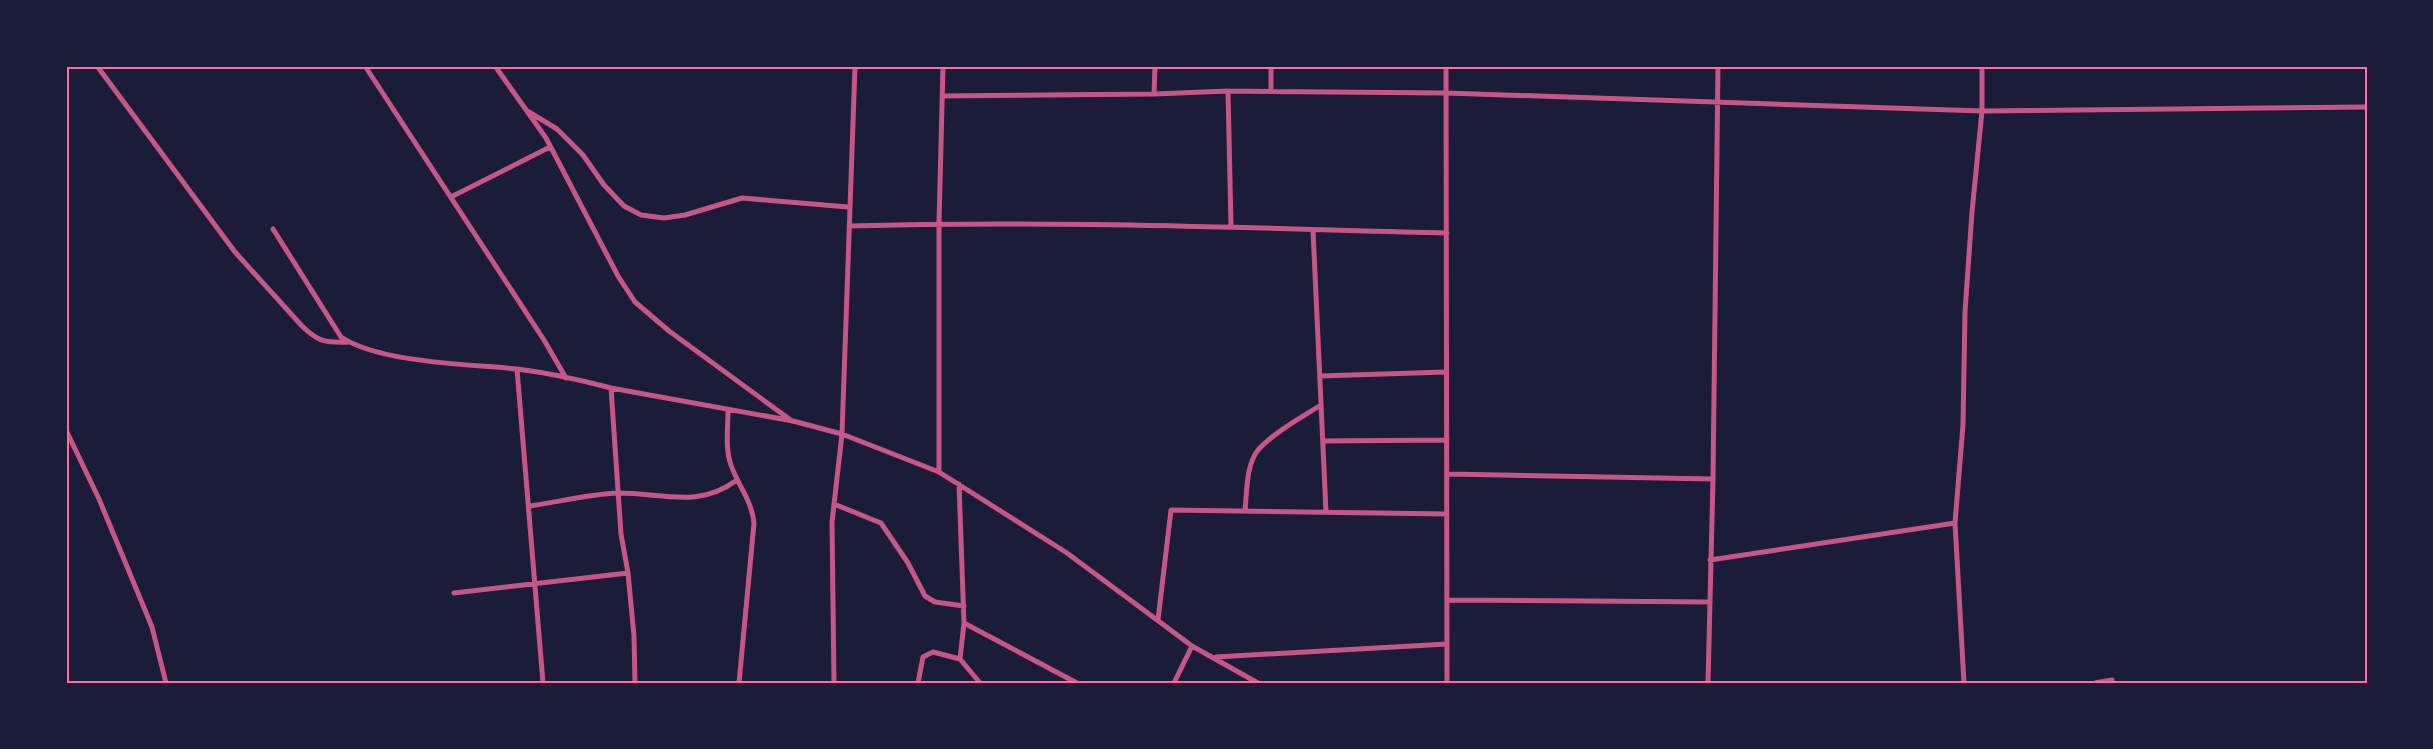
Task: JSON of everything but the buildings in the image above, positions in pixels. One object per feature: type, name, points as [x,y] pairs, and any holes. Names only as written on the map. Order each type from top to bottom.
[{"type":"street","points":[[97,66],[235,252],[312,337],[328,343],[349,342]]},
{"type":"street","points":[[365,66],[452,197],[566,378]]},
{"type":"street","points":[[495,66],[527,110],[550,147],[618,276],[635,302],[669,331],[793,421]]},
{"type":"street","points":[[834,683],[832,551],[834,504],[842,434],[849,226],[848,207],[855,66]]},
{"type":"street","points":[[939,472],[939,223],[943,66]]},
{"type":"street","points":[[1154,94],[1155,66]]},
{"type":"street","points":[[1271,66],[1271,91]]},
{"type":"street","points":[[1446,66],[1447,683]]},
{"type":"street","points":[[1708,683],[1713,479],[1718,66]]},
{"type":"street","points":[[1964,683],[1955,524],[1963,425],[1965,312],[1971,222],[1982,111],[1982,66]]},
{"type":"street","points":[[1228,91],[1231,226]]},
{"type":"street","points":[[942,96],[1271,91],[1446,93],[1982,111],[2367,107]]},
{"type":"street","points":[[527,110],[557,129],[583,155],[604,185],[624,206],[641,215],[664,218],[685,215],[742,198],[848,207]]},
{"type":"street","points":[[452,197],[550,147]]},
{"type":"street","points":[[849,226],[939,223],[1231,226],[1447,233]]},
{"type":"street","points":[[273,229],[341,337],[349,342],[380,353],[566,378],[793,421],[842,434],[939,472],[1068,553],[1192,646],[1215,657],[1258,683]]},
{"type":"street","points":[[1313,230],[1326,512]]},
{"type":"street","points":[[517,370],[530,506],[543,683]]},
{"type":"street","points":[[1320,376],[1446,372]]},
{"type":"street","points":[[611,388],[617,493],[634,636],[635,683]]},
{"type":"street","points":[[1245,510],[1250,470],[1258,451],[1289,426],[1321,405]]},
{"type":"street","points":[[728,410],[727,447],[730,464],[752,505],[754,523],[739,683]]},
{"type":"street","points":[[66,430],[99,499],[152,628],[166,683]]},
{"type":"street","points":[[1323,440],[1446,440]]},
{"type":"street","points":[[1448,474],[1713,479]]},
{"type":"street","points":[[530,506],[617,493],[672,498],[700,497],[717,493],[737,480]]},
{"type":"street","points":[[959,484],[964,606],[960,659]]},
{"type":"street","points":[[834,504],[881,523],[908,563],[925,596],[935,602],[964,606]]},
{"type":"street","points":[[1158,620],[1171,510],[1447,514]]},
{"type":"street","points":[[1710,560],[1955,524]]},
{"type":"street","points":[[454,593],[628,573]]},
{"type":"street","points":[[1447,600],[1709,602]]},
{"type":"street","points":[[964,623],[1077,683]]},
{"type":"street","points":[[1215,657],[1447,644]]},
{"type":"street","points":[[1174,683],[1192,646]]},
{"type":"street","points":[[918,683],[921,662],[925,654],[936,652],[960,659],[980,683]]},
{"type":"street","points":[[2095,683],[2112,680]]}]
